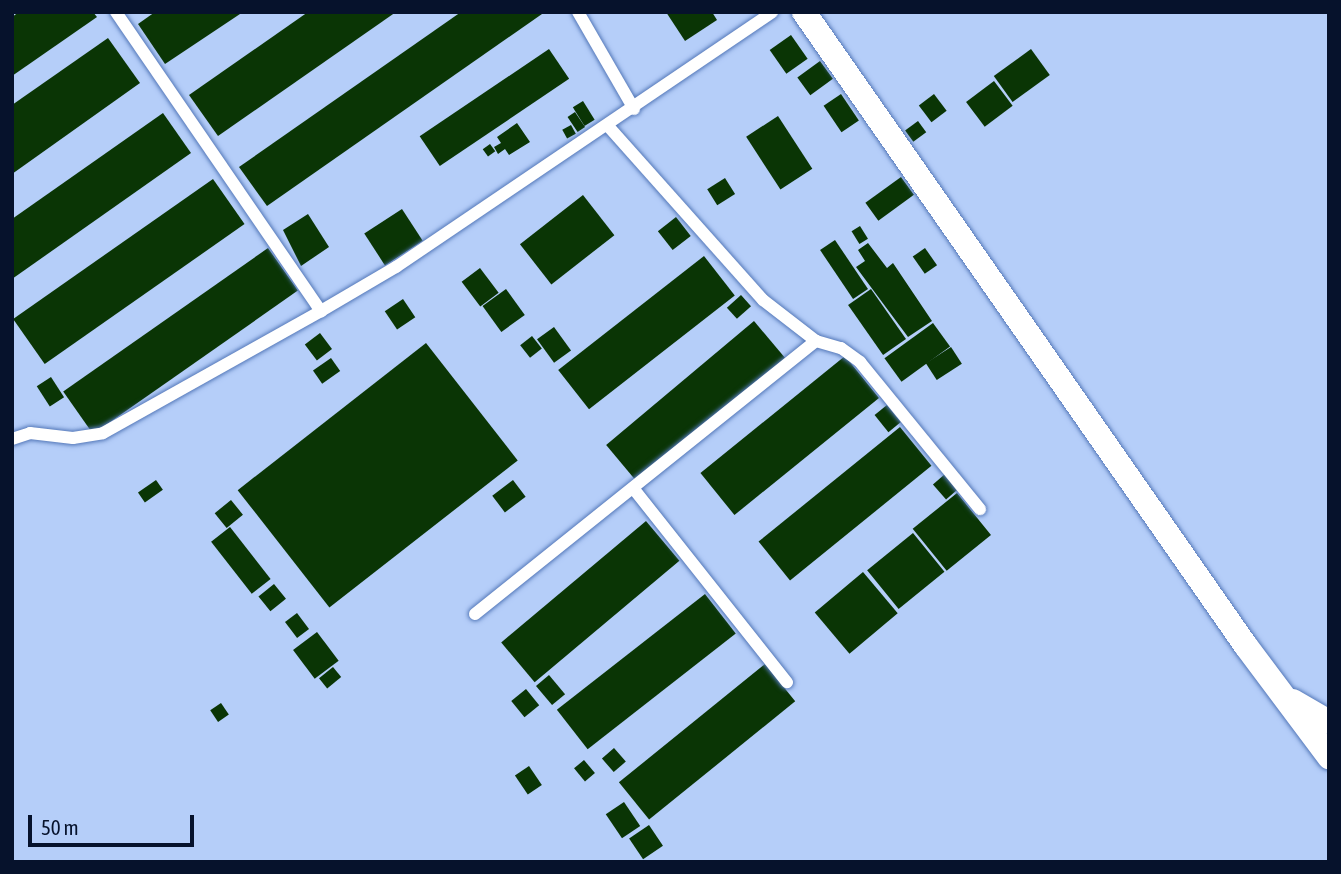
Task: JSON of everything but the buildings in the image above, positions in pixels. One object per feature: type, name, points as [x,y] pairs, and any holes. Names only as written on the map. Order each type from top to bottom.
[{"type":"street","points":[[804,12],[1246,646],[1329,757]]},
{"type":"street","points":[[1286,696],[1329,722]]},
{"type":"lane","points":[[116,12],[321,311]]},
{"type":"lane","points":[[578,12],[634,109]]},
{"type":"lane","points":[[12,439],[30,433],[73,438],[103,433],[321,311],[634,109],[772,12]]},
{"type":"lane","points":[[608,126],[763,300],[816,341],[841,348],[860,362],[980,509]]},
{"type":"lane","points":[[475,614],[816,341]]},
{"type":"lane","points":[[633,488],[787,682]]}]
